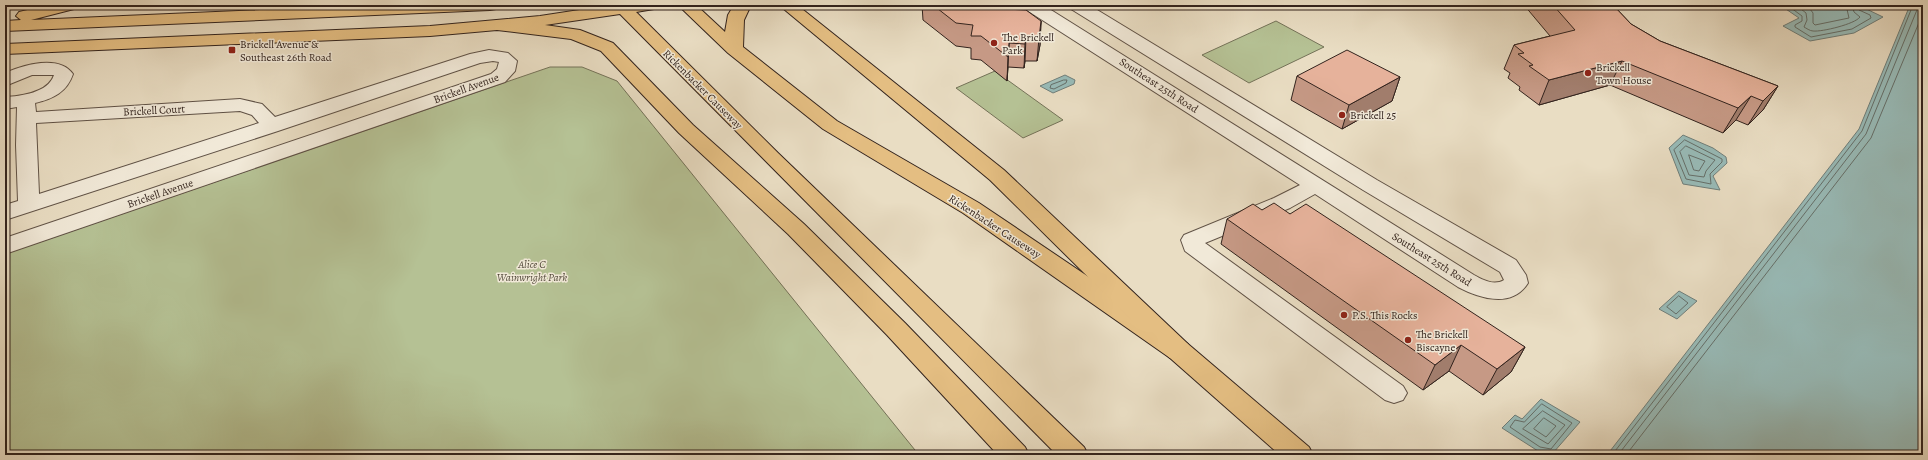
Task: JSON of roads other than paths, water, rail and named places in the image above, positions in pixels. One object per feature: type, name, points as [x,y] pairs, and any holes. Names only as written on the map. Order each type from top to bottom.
[{"type":"main road","points":[[14,12],[68,5]]},
{"type":"main road","points":[[74,23],[70,20],[70,14],[83,5]]},
{"type":"main road","points":[[5,26],[490,5]]},
{"type":"main road","points":[[5,48],[404,32],[540,21],[621,7],[648,5]]},
{"type":"main road","name":"Rickenbacker Causeway","points":[[686,5],[734,49],[830,125],[971,208],[1179,351],[1299,455]]},
{"type":"main road","points":[[734,49],[734,22],[743,5]]},
{"type":"main road","points":[[787,5],[997,175],[1179,351]]},
{"type":"main road","name":"Rickenbacker Causeway","points":[[621,7],[1074,455]]},
{"type":"main road","points":[[497,25],[574,34],[607,47],[686,129],[796,229],[1015,455]]},
{"type":"street","name":"Southeast 25th Road","points":[[1031,5],[1480,288],[1489,291],[1500,290],[1512,288],[1516,283],[1514,275],[1508,266],[1315,151],[1077,5]]},
{"type":"street","points":[[1122,61],[1149,49]]},
{"type":"street","name":"Brickell Avenue","points":[[5,213],[271,127],[476,58],[502,56],[508,60],[506,71],[498,78],[5,246]]},
{"type":"street","name":"Brickell Court","points":[[5,80],[20,73],[43,68],[60,71],[64,74],[59,85],[45,94],[28,109]]},
{"type":"street","name":"Brickell Court","points":[[5,103],[28,109],[250,106],[264,113],[271,127]]},
{"type":"street","points":[[28,109],[26,145],[29,205]]},
{"type":"street","points":[[1286,166],[1315,151]]},
{"type":"street","points":[[1316,185],[1282,203],[1192,240],[1193,246],[1394,393]]},
{"type":"water","points":[[1780,5],[1858,5],[1883,17],[1854,33],[1810,41],[1783,26],[1799,18]]},
{"type":"water","points":[[1910,5],[1923,5],[1923,455],[1607,455],[1859,129]]},
{"type":"water","points":[[1065,75],[1075,80],[1074,84],[1053,93],[1040,86]]},
{"type":"water","points":[[1683,135],[1713,148],[1726,157],[1727,163],[1713,176],[1720,190],[1683,184],[1669,148]]},
{"type":"water","points":[[1679,291],[1697,301],[1677,319],[1659,309]]},
{"type":"water","points":[[1541,399],[1580,422],[1553,453],[1538,451],[1502,428],[1515,415],[1522,419]]},
{"type":"place","name":"The Brickell Park","points":[[994,43]]},
{"type":"place","name":"Brickell Avenue & Southeast 26th Road","points":[[232,50]]},
{"type":"place","name":"Brickell Town House","points":[[1588,73]]},
{"type":"place","name":"Brickell 25","points":[[1342,115]]},
{"type":"place","name":"P.S. This Rocks","points":[[1344,315]]},
{"type":"place","name":"The Brickell Biscayne","points":[[1408,340]]},
{"type":"park label","name":"Alice C Wainwright Park","points":[[532,270]]}]
